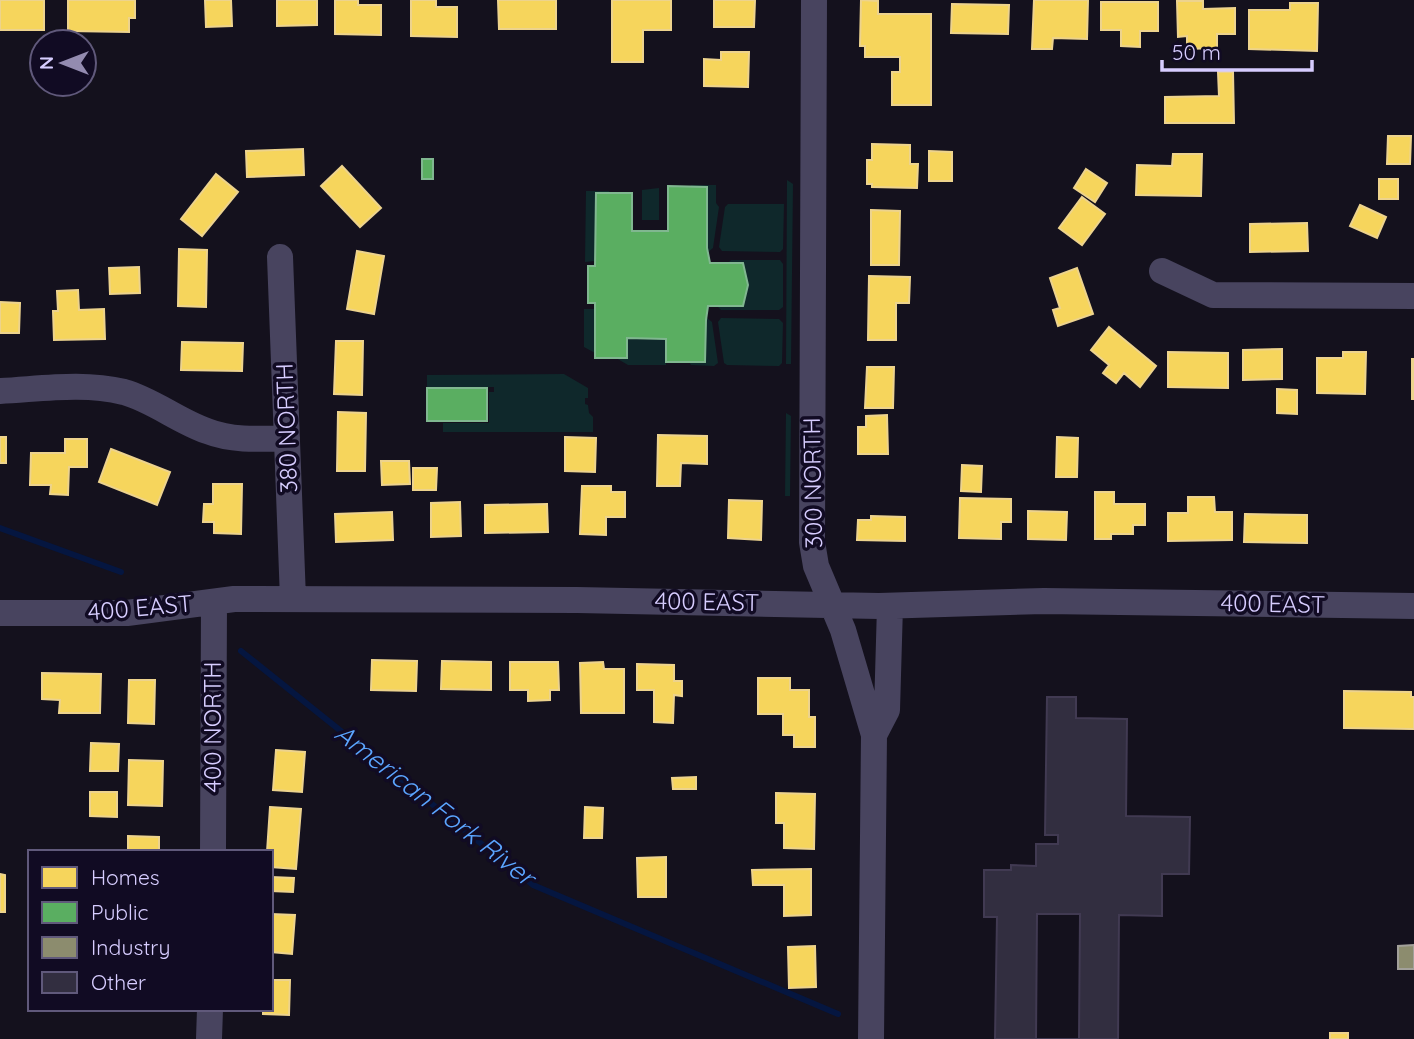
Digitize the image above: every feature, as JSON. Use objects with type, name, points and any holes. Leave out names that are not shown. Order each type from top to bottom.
[{"type":"street","name":"300 NORTH","points":[[814,0],[811,517],[816,566],[833,605],[862,689],[874,735],[871,1039]]},
{"type":"street","name":"380 NORTH","points":[[280,257],[293,599]]},
{"type":"street","points":[[1163,271],[1213,295],[1414,296]]},
{"type":"street","points":[[0,391],[83,386],[105,388],[128,393],[207,431],[233,438],[287,438]]},
{"type":"street","name":"400 EAST","points":[[0,612],[127,612],[234,599],[577,600],[890,606],[1044,601],[1414,607]]},
{"type":"street","name":"400 NORTH","points":[[213,850],[214,602]]},
{"type":"street","points":[[874,735],[887,710],[890,606]]},
{"type":"street","points":[[209,1039],[210,1011]]},
{"type":"green space","points":[[787,180],[793,184],[791,364],[786,364]]},
{"type":"green space","points":[[716,185],[716,203],[719,207],[713,248],[708,252],[707,187],[690,187]]},
{"type":"green space","points":[[659,188],[659,220],[642,220],[642,190]]},
{"type":"green space","points":[[586,191],[610,193],[596,193],[595,261],[585,262]]},
{"type":"green space","points":[[728,204],[784,204],[783,249],[780,252],[722,251],[719,247],[725,207]]},
{"type":"green space","points":[[731,260],[780,260],[783,264],[783,307],[779,310],[721,310],[717,306],[743,305],[748,285],[743,264],[728,263]]},
{"type":"green space","points":[[584,309],[595,309],[595,353],[584,347]]},
{"type":"green space","points":[[706,317],[712,322],[718,363],[714,366],[691,365],[689,362],[705,362]]},
{"type":"green space","points":[[721,318],[779,319],[783,323],[782,363],[779,366],[724,363],[718,322]]},
{"type":"green space","points":[[627,338],[666,339],[666,365],[628,365],[616,358]]},
{"type":"green space","points":[[564,374],[588,388],[585,404],[593,417],[593,432],[443,432],[443,423],[489,423],[489,392],[494,392],[494,387],[427,388],[427,375]]},
{"type":"green space","points":[[786,413],[791,416],[790,496],[785,496]]},
{"type":"building: Homes","points":[[0,0],[44,0],[44,28],[0,30]]},
{"type":"building: Homes","points":[[68,0],[135,0],[135,18],[129,18],[129,32],[68,28]]},
{"type":"building: Homes","points":[[205,0],[231,0],[232,26],[206,27]]},
{"type":"building: Homes","points":[[277,0],[317,0],[317,25],[277,26]]},
{"type":"building: Homes","points":[[335,0],[358,0],[358,5],[381,5],[381,35],[335,34]]},
{"type":"building: Homes","points":[[411,0],[436,0],[436,7],[457,7],[457,37],[411,36]]},
{"type":"building: Homes","points":[[498,0],[556,0],[556,29],[499,29]]},
{"type":"building: Homes","points":[[612,0],[671,0],[671,30],[643,30],[643,62],[612,62]]},
{"type":"building: Homes","points":[[714,0],[755,0],[754,27],[714,27]]},
{"type":"building: Homes","points":[[861,0],[878,1],[878,14],[931,14],[931,105],[892,105],[892,72],[900,72],[900,57],[865,57],[865,46],[860,46]]},
{"type":"building: Homes","points":[[1034,0],[1088,0],[1087,39],[1053,38],[1052,49],[1032,49]]},
{"type":"building: Homes","points":[[1177,1],[1203,1],[1203,9],[1235,8],[1235,34],[1217,34],[1217,48],[1187,49],[1187,36],[1178,37]]},
{"type":"building: Homes","points":[[1101,2],[1158,2],[1158,31],[1140,31],[1140,47],[1121,46],[1121,30],[1101,30]]},
{"type":"building: Homes","points":[[1290,3],[1318,3],[1317,51],[1249,49],[1249,10],[1290,10]]},
{"type":"building: Homes","points":[[952,4],[1009,5],[1008,34],[951,33]]},
{"type":"building: Homes","points":[[721,52],[749,52],[748,87],[704,86],[704,59],[721,60]]},
{"type":"building: Homes","points":[[1218,72],[1233,72],[1234,123],[1165,123],[1165,97],[1219,96]]},
{"type":"building: Homes","points":[[1388,136],[1411,136],[1410,164],[1387,164]]},
{"type":"building: Homes","points":[[872,144],[910,145],[910,164],[918,164],[917,188],[872,187],[872,184],[867,184],[867,160],[872,160]]},
{"type":"building: Homes","points":[[303,149],[304,175],[247,177],[246,151]]},
{"type":"building: Homes","points":[[929,151],[952,152],[952,181],[929,181]]},
{"type":"building: Homes","points":[[1173,154],[1202,154],[1201,196],[1136,195],[1137,165],[1172,166]]},
{"type":"building: Homes","points":[[342,166],[381,208],[360,227],[321,186]]},
{"type":"building: Homes","points":[[1086,169],[1107,183],[1095,202],[1074,188]]},
{"type":"building: Homes","points":[[216,174],[238,192],[202,236],[181,219]]},
{"type":"building: Homes","points":[[1379,179],[1398,179],[1398,199],[1379,199]]},
{"type":"building: Homes","points":[[1082,197],[1105,214],[1082,245],[1059,228]]},
{"type":"building: Homes","points":[[1360,205],[1386,217],[1377,238],[1350,226]]},
{"type":"building: Homes","points":[[871,210],[900,211],[899,265],[871,265]]},
{"type":"building: Homes","points":[[1307,223],[1308,251],[1250,252],[1250,224]]},
{"type":"building: Homes","points":[[179,249],[207,250],[206,307],[178,306]]},
{"type":"building: Homes","points":[[357,251],[384,256],[374,314],[347,309]]},
{"type":"building: Homes","points":[[139,267],[140,293],[110,294],[109,268]]},
{"type":"building: Homes","points":[[1077,268],[1093,314],[1058,326],[1053,310],[1060,308],[1050,278]]},
{"type":"building: Homes","points":[[869,276],[910,277],[909,303],[896,303],[896,340],[868,340]]},
{"type":"building: Homes","points":[[78,290],[79,310],[104,309],[105,339],[54,340],[53,311],[58,311],[57,291]]},
{"type":"building: Homes","points":[[0,302],[20,303],[19,333],[0,333]]},
{"type":"building: Homes","points":[[1109,327],[1156,366],[1140,387],[1124,373],[1116,383],[1103,373],[1109,365],[1091,350]]},
{"type":"building: Homes","points":[[336,341],[363,341],[362,395],[334,394]]},
{"type":"building: Homes","points":[[182,342],[243,343],[242,371],[181,370]]},
{"type":"building: Homes","points":[[1282,349],[1282,379],[1243,380],[1243,350]]},
{"type":"building: Homes","points":[[1168,352],[1228,353],[1228,388],[1168,387]]},
{"type":"building: Homes","points":[[1343,352],[1366,352],[1365,394],[1317,393],[1317,358],[1343,358]]},
{"type":"building: Homes","points":[[1414,359],[1414,399],[1412,399]]},
{"type":"building: Homes","points":[[867,367],[894,367],[893,408],[865,408]]},
{"type":"building: Homes","points":[[1277,389],[1297,390],[1297,414],[1277,413]]},
{"type":"building: Homes","points":[[338,412],[366,413],[365,471],[337,471]]},
{"type":"building: Homes","points":[[887,415],[888,454],[858,454],[858,427],[866,427],[866,416]]},
{"type":"building: Homes","points":[[658,435],[707,436],[707,464],[681,463],[680,486],[657,486]]},
{"type":"building: Homes","points":[[0,437],[6,437],[6,463],[0,463]]},
{"type":"building: Homes","points":[[565,437],[596,438],[595,472],[565,471]]},
{"type":"building: Homes","points":[[1057,437],[1078,438],[1077,477],[1056,477]]},
{"type":"building: Homes","points":[[65,439],[87,439],[87,467],[69,467],[68,495],[50,494],[51,485],[30,485],[31,453],[65,453]]},
{"type":"building: Homes","points":[[111,449],[170,472],[157,505],[99,482]]},
{"type":"building: Homes","points":[[381,461],[409,461],[410,484],[382,485]]},
{"type":"building: Homes","points":[[962,465],[982,466],[981,492],[961,491]]},
{"type":"building: Homes","points":[[413,468],[437,468],[436,490],[413,490]]},
{"type":"building: Homes","points":[[213,484],[242,484],[241,534],[214,533],[214,522],[203,522],[204,504],[213,504]]},
{"type":"building: Homes","points":[[582,486],[611,486],[611,492],[625,492],[625,517],[606,517],[606,535],[580,534]]},
{"type":"building: Homes","points":[[1095,492],[1114,492],[1114,504],[1145,504],[1145,525],[1133,525],[1133,534],[1111,534],[1111,539],[1095,539]]},
{"type":"building: Homes","points":[[1188,497],[1214,497],[1215,512],[1232,512],[1232,540],[1168,541],[1168,513],[1188,513]]},
{"type":"building: Homes","points":[[960,498],[1011,499],[1011,522],[1001,522],[1001,539],[959,538]]},
{"type":"building: Homes","points":[[729,500],[762,501],[761,540],[728,538]]},
{"type":"building: Homes","points":[[460,502],[461,536],[431,537],[431,503]]},
{"type":"building: Homes","points":[[547,504],[548,532],[485,533],[485,505]]},
{"type":"building: Homes","points":[[1028,511],[1067,512],[1066,540],[1028,539]]},
{"type":"building: Homes","points":[[392,512],[393,540],[336,542],[335,514]]},
{"type":"building: Homes","points":[[1245,514],[1307,515],[1307,543],[1244,542]]},
{"type":"building: Homes","points":[[871,516],[905,517],[905,541],[857,540],[858,520],[871,520]]},
{"type":"building: Homes","points":[[372,660],[417,661],[416,691],[371,690]]},
{"type":"building: Homes","points":[[442,661],[491,662],[491,690],[441,689]]},
{"type":"building: Homes","points":[[510,662],[558,662],[559,690],[550,690],[550,700],[528,701],[528,690],[510,690]]},
{"type":"building: Homes","points":[[603,662],[604,669],[624,669],[624,713],[581,713],[580,663]]},
{"type":"building: Homes","points":[[637,664],[674,665],[674,681],[682,681],[682,696],[674,695],[673,723],[654,722],[654,690],[637,690]]},
{"type":"building: Homes","points":[[42,673],[101,674],[100,713],[59,713],[60,700],[42,699]]},
{"type":"building: Homes","points":[[758,678],[790,678],[790,690],[809,690],[809,717],[815,717],[815,747],[794,747],[794,735],[783,735],[783,714],[758,714]]},
{"type":"building: Homes","points":[[129,680],[155,680],[154,724],[128,723]]},
{"type":"building: Homes","points":[[1344,691],[1411,692],[1411,697],[1414,697],[1414,729],[1344,728]]},
{"type":"building: Homes","points":[[91,743],[119,744],[118,771],[90,771]]},
{"type":"building: Homes","points":[[276,750],[305,752],[302,792],[273,790]]},
{"type":"building: Homes","points":[[129,760],[163,761],[162,806],[128,805]]},
{"type":"building: Homes","points":[[696,777],[696,789],[673,789],[672,778]]},
{"type":"building: Homes","points":[[90,792],[117,792],[117,817],[90,816]]},
{"type":"building: Homes","points":[[776,793],[815,794],[814,849],[784,848],[784,823],[776,823]]},
{"type":"building: Homes","points":[[270,807],[301,809],[296,869],[273,867],[273,850],[267,850]]},
{"type":"building: Homes","points":[[585,807],[603,808],[602,838],[584,838]]},
{"type":"building: Homes","points":[[128,836],[159,837],[159,850],[128,850]]},
{"type":"building: Homes","points":[[666,857],[666,897],[638,897],[637,858]]},
{"type":"building: Homes","points":[[811,869],[811,915],[784,916],[784,885],[753,885],[752,870]]},
{"type":"building: Homes","points":[[0,874],[5,875],[5,912],[0,912]]},
{"type":"building: Homes","points":[[273,877],[294,878],[293,892],[273,891]]},
{"type":"building: Homes","points":[[273,914],[295,915],[292,954],[273,952]]},
{"type":"building: Homes","points":[[815,946],[816,987],[789,988],[788,947]]},
{"type":"building: Homes","points":[[273,980],[290,980],[289,1015],[263,1014],[263,1011],[273,1011]]},
{"type":"building: Homes","points":[[1330,1033],[1348,1033],[1348,1039],[1330,1039]]},
{"type":"building: Public","points":[[422,159],[433,159],[433,179],[422,179]]},
{"type":"building: Public","points":[[668,186],[707,187],[707,248],[710,263],[743,263],[748,285],[743,306],[708,306],[705,362],[666,362],[666,339],[627,338],[627,358],[595,358],[595,303],[588,303],[588,266],[595,266],[596,193],[632,193],[632,231],[668,231]]},
{"type":"building: Public","points":[[427,388],[487,388],[487,421],[427,421]]},
{"type":"building: Industry","points":[[1414,945],[1414,969],[1398,969],[1398,946]]},
{"type":"building: Other","points":[[1047,697],[1076,697],[1076,718],[1127,719],[1126,816],[1190,817],[1189,874],[1162,874],[1162,916],[1119,915],[1118,1039],[1079,1039],[1080,914],[1037,914],[1036,1039],[995,1039],[997,917],[984,917],[984,870],[1011,870],[1011,865],[1036,866],[1036,844],[1058,844],[1058,835],[1045,835]]},
{"type":"waterway","name":"American Fork River","points":[[0,528],[121,572]]},
{"type":"waterway","name":"American Fork River","points":[[241,651],[533,885],[838,1014]]}]
